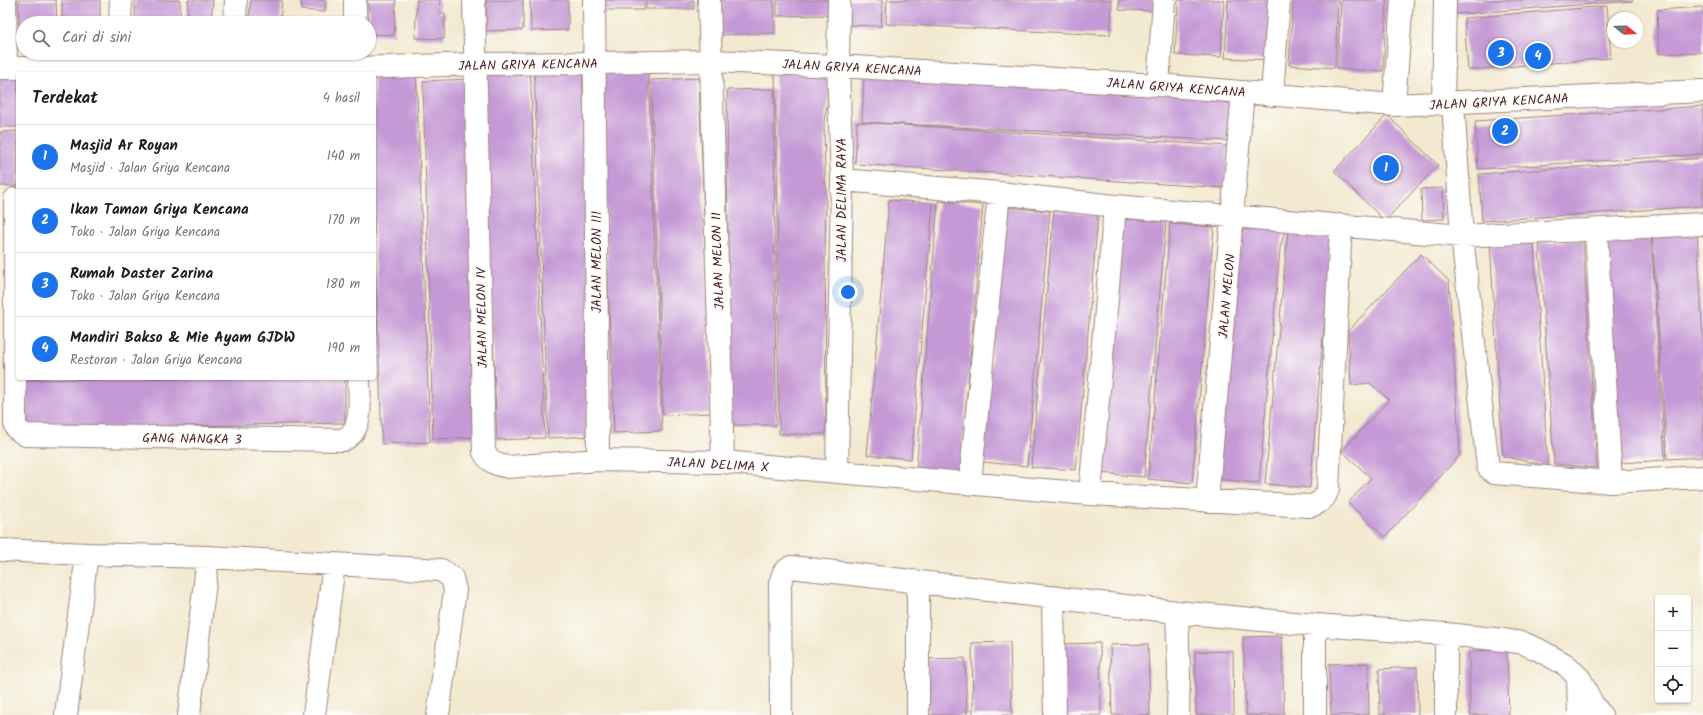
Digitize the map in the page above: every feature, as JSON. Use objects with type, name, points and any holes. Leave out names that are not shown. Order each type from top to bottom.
[{"type":"street","points":[[3,68],[5,0]]},
{"type":"street","points":[[120,16],[121,0]]},
{"type":"street","points":[[236,0],[236,16]]},
{"type":"street","points":[[355,0],[355,16]]},
{"type":"street","points":[[474,0],[476,64]]},
{"type":"street","name":"JALAN MELON III","points":[[594,0],[598,460]]},
{"type":"street","name":"JALAN MELON II","points":[[709,0],[723,462]]},
{"type":"street","name":"JALAN DELIMA RAYA","points":[[837,471],[842,180],[838,66],[839,0]]},
{"type":"street","points":[[1158,85],[1164,0]]},
{"type":"street","points":[[1272,94],[1280,0]]},
{"type":"street","points":[[1394,105],[1402,0]]},
{"type":"street","points":[[1445,0],[1448,103],[1488,467],[1494,473],[1611,482],[1703,477]]},
{"type":"street","name":"JALAN GRIYA KENCANA","points":[[3,68],[69,71],[120,61],[235,60],[356,65],[595,64],[711,61],[838,66],[1158,85],[1394,105],[1703,91]]},
{"type":"street","name":"JALAN MELON IV","points":[[476,64],[484,452],[492,462],[508,467],[598,460]]},
{"type":"street","name":"JALAN MELON","points":[[1207,501],[1244,92]]},
{"type":"street","points":[[842,180],[999,193],[1115,206],[1462,236],[1703,224]]},
{"type":"street","points":[[970,483],[999,193]]},
{"type":"street","points":[[11,200],[16,321]]},
{"type":"street","points":[[1090,494],[1115,206]]},
{"type":"street","name":"JALAN DELIMA X","points":[[598,460],[723,462],[1090,494],[1309,506],[1315,505],[1322,501],[1328,489],[1341,225]]},
{"type":"street","points":[[1596,230],[1611,482]]},
{"type":"street","name":"GANG NANGKA 3","points":[[16,321],[15,424],[17,429],[25,435],[343,440],[350,437],[355,430],[359,418],[358,380]]},
{"type":"street","points":[[0,550],[208,557],[441,570],[452,578],[455,590],[438,715]]},
{"type":"street","points":[[66,715],[87,554]]},
{"type":"street","points":[[189,715],[208,557]]},
{"type":"street","points":[[314,715],[334,565]]},
{"type":"street","points":[[781,715],[780,583],[784,572],[791,567],[918,583],[1053,596],[1177,612],[1315,625],[1446,634],[1522,643],[1566,665],[1578,677],[1592,703],[1601,715]]},
{"type":"street","points":[[918,583],[918,715]]},
{"type":"street","points":[[1053,596],[1055,715]]},
{"type":"street","points":[[1177,612],[1179,671],[1178,715]]},
{"type":"street","points":[[1315,625],[1315,715]]},
{"type":"street","points":[[1446,634],[1446,715]]},
{"type":"street","points":[[1578,677],[1579,715]]},
{"type":"building","points":[[18,0],[56,0],[57,16],[19,16]]},
{"type":"building","points":[[62,0],[100,0],[100,16],[62,16]]},
{"type":"building","points":[[135,0],[180,0],[180,16],[135,16]]},
{"type":"building","points":[[188,0],[213,0],[212,16],[187,16]]},
{"type":"building","points":[[251,0],[282,0],[280,16],[249,16]]},
{"type":"building","points":[[302,0],[326,0],[325,12],[301,10]]},
{"type":"building","points":[[365,0],[396,0],[394,35],[376,34],[376,16],[368,16],[368,3],[365,2]]},
{"type":"building","points":[[417,0],[440,0],[439,13],[445,13],[444,39],[415,38]]},
{"type":"building","points":[[486,0],[523,0],[523,30],[486,31]]},
{"type":"building","points":[[530,0],[568,0],[568,30],[531,31]]},
{"type":"building","points":[[596,0],[644,0],[644,10],[597,10]]},
{"type":"building","points":[[646,0],[694,0],[694,9],[646,9]]},
{"type":"building","points":[[720,0],[774,0],[775,33],[720,35]]},
{"type":"building","points":[[777,0],[831,0],[831,15],[777,16]]},
{"type":"building","points":[[850,0],[882,0],[881,26],[849,25]]},
{"type":"building","points":[[887,0],[1112,0],[1110,35],[886,24]]},
{"type":"building","points":[[1119,0],[1157,0],[1156,11],[1119,10]]},
{"type":"building","points":[[1178,0],[1224,0],[1221,57],[1175,55]]},
{"type":"building","points":[[1228,0],[1274,0],[1271,60],[1225,58]]},
{"type":"building","points":[[1293,0],[1338,0],[1335,68],[1289,65]]},
{"type":"building","points":[[1341,0],[1387,0],[1383,71],[1337,69]]},
{"type":"building","points":[[1456,0],[1633,0],[1633,1],[1457,14]]},
{"type":"building","points":[[1607,6],[1607,48],[1610,48],[1611,58],[1468,70],[1464,18]]},
{"type":"building","points":[[1703,7],[1703,52],[1659,54],[1657,10]]},
{"type":"building","points":[[648,63],[662,431],[614,433],[600,65]]},
{"type":"building","points":[[582,64],[595,436],[548,438],[534,66]]},
{"type":"building","points":[[530,65],[545,438],[497,440],[482,67]]},
{"type":"building","points":[[416,67],[430,442],[382,444],[376,277],[376,74]]},
{"type":"building","points":[[775,71],[834,75],[824,120],[826,189],[826,434],[779,434],[778,210]]},
{"type":"building","points":[[0,73],[16,73],[16,127],[0,127]]},
{"type":"building","points":[[864,75],[1233,94],[1230,141],[862,122]]},
{"type":"building","points":[[699,78],[711,413],[663,415],[651,80]]},
{"type":"building","points":[[470,79],[481,437],[433,439],[423,81]]},
{"type":"building","points":[[774,89],[776,425],[729,425],[727,90]]},
{"type":"building","points":[[1703,106],[1703,154],[1478,169],[1475,121]]},
{"type":"building","points":[[1387,115],[1438,165],[1385,221],[1334,171]]},
{"type":"building","points":[[857,122],[1228,146],[1225,188],[855,164]]},
{"type":"building","points":[[16,131],[16,186],[0,186],[0,132]]},
{"type":"building","points":[[1703,158],[1703,206],[1482,221],[1479,174]]},
{"type":"building","points":[[1443,188],[1444,219],[1422,220],[1421,189]]},
{"type":"building","points":[[889,200],[933,203],[911,459],[867,455]]},
{"type":"building","points":[[938,201],[983,205],[960,476],[916,472]]},
{"type":"building","points":[[1005,207],[1050,211],[1027,466],[982,462]]},
{"type":"building","points":[[1054,211],[1098,215],[1076,470],[1031,467]]},
{"type":"building","points":[[1121,218],[1166,222],[1144,477],[1099,473]]},
{"type":"building","points":[[1237,220],[1287,221],[1280,249],[1259,483],[1215,479]]},
{"type":"building","points":[[1170,224],[1214,227],[1192,483],[1148,479]]},
{"type":"building","points":[[1288,229],[1332,233],[1310,488],[1265,484]]},
{"type":"building","points":[[1697,229],[1703,339],[1703,457],[1667,459],[1652,232]]},
{"type":"building","points":[[1651,232],[1665,460],[1621,463],[1606,235]]},
{"type":"building","points":[[1534,239],[1548,466],[1503,456],[1502,443],[1490,242]]},
{"type":"building","points":[[1583,240],[1597,468],[1554,464],[1539,243]]},
{"type":"building","points":[[1421,254],[1449,281],[1460,455],[1385,537],[1348,503],[1371,478],[1342,451],[1389,400],[1370,383],[1351,385],[1348,331]]},
{"type":"building","points":[[26,380],[345,380],[345,423],[27,429]]},
{"type":"building","points":[[1282,636],[1284,715],[1246,715],[1243,637]]},
{"type":"building","points":[[1010,642],[1012,715],[973,715],[972,643]]},
{"type":"building","points":[[1100,643],[1101,715],[1063,715],[1061,644]]},
{"type":"building","points":[[1148,644],[1150,715],[1112,715],[1110,645]]},
{"type":"building","points":[[1507,650],[1509,715],[1470,715],[1469,651]]},
{"type":"building","points":[[1233,651],[1234,715],[1196,715],[1195,652]]},
{"type":"building","points":[[965,658],[967,715],[928,715],[927,659]]},
{"type":"building","points":[[1368,663],[1369,715],[1331,715],[1329,664]]},
{"type":"building","points":[[1417,667],[1418,715],[1380,715],[1379,669]]},
{"type":"place","name":"Rumah Daster Zarina","points":[[1501,53]]},
{"type":"place","name":"Mandiri Bakso & Mie Ayam GJDW","points":[[1538,56]]},
{"type":"place","name":"Ikan Taman Griya Kencana","points":[[1505,131]]},
{"type":"place","name":"Masjid Ar Royan","points":[[1386,168]]}]
